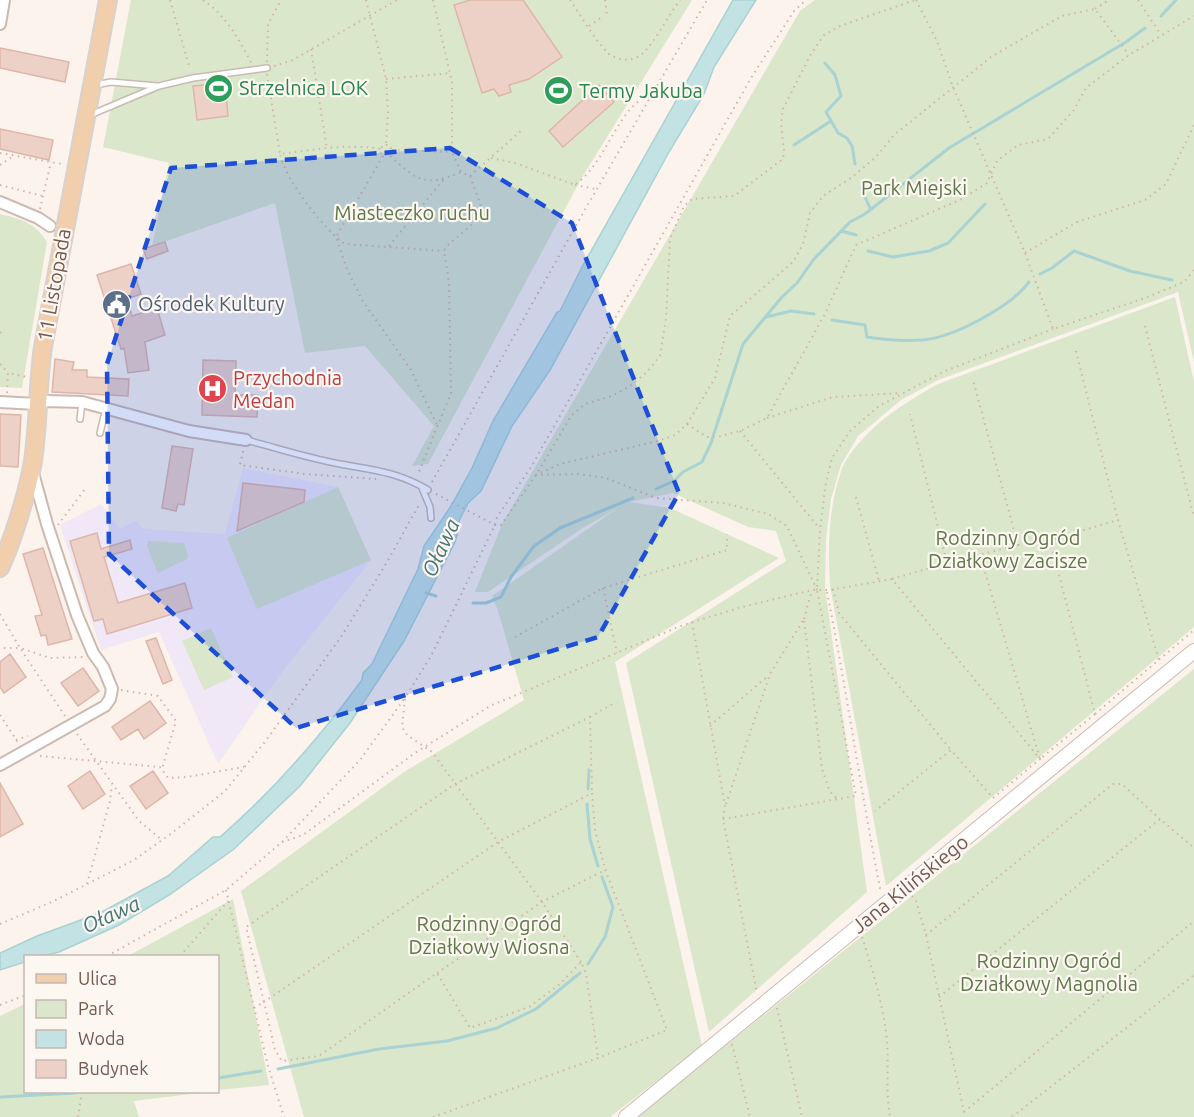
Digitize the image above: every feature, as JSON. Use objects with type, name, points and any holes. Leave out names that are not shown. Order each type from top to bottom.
[{"type":"main road","name":"11 Listopada","points":[[0,568],[9,548],[32,467],[43,347],[108,0]]},
{"type":"street","points":[[0,24],[4,0]]},
{"type":"street","name":"11 Listopada","points":[[0,202],[38,218],[50,226]]},
{"type":"street","points":[[4,397],[37,404],[82,402],[189,431],[246,440]]},
{"type":"street","points":[[0,765],[108,703],[112,689],[77,615],[47,524],[32,467]]},
{"type":"street","name":"Jana Kilińskiego","points":[[626,1117],[1194,651]]},
{"type":"lane","points":[[86,116],[159,86],[193,78],[267,68]]},
{"type":"lane","points":[[92,86],[111,82],[159,86]]},
{"type":"lane","points":[[80,419],[82,402]]},
{"type":"lane","points":[[100,433],[106,408]]},
{"type":"lane","points":[[246,440],[338,464],[383,470],[414,482],[422,486],[426,492],[431,518]]},
{"type":"path","points":[[171,0],[193,78]]},
{"type":"path","points":[[203,0],[214,7],[226,21],[255,69]]},
{"type":"path","points":[[281,0],[268,24],[266,81],[280,154],[286,172],[336,237],[348,245],[444,251],[482,214],[482,204],[470,176],[461,172],[452,152],[451,73],[433,0]]},
{"type":"path","points":[[366,0],[386,79],[388,112],[386,145],[391,150],[452,152]]},
{"type":"path","points":[[267,68],[293,60],[397,0]]},
{"type":"path","points":[[570,0],[608,54],[628,60],[637,58],[645,51],[680,0]]},
{"type":"path","points":[[605,0],[607,15]]},
{"type":"path","points":[[0,924],[86,885],[134,860],[162,840],[225,791],[304,690],[341,637],[387,562],[597,189],[707,0]]},
{"type":"path","points":[[111,955],[226,890],[282,842],[360,760],[405,698],[431,656],[497,517],[531,467],[751,78],[794,11],[806,0]]},
{"type":"path","points":[[426,492],[495,525],[501,525],[536,475],[571,416],[585,404],[612,396],[630,386],[647,372],[660,356],[666,318],[670,239],[684,206],[692,199],[734,196],[783,159],[781,124],[783,109],[811,54],[824,35],[840,26],[916,0],[937,41],[953,87],[1025,253],[1053,329]]},
{"type":"path","points":[[536,475],[560,464],[675,435],[687,424],[715,378],[730,316],[793,262],[803,244],[810,213],[823,196],[851,178],[876,157],[894,135],[991,57],[1062,15],[1095,9],[1109,0]]},
{"type":"path","points":[[1138,0],[1162,35]]},
{"type":"path","points":[[1095,9],[1129,55]]},
{"type":"path","points":[[767,418],[825,314],[856,245],[962,199],[987,183],[997,162],[1018,145],[1048,139],[1074,110],[1086,88],[1129,55],[1194,16]]},
{"type":"path","points":[[588,26],[602,17]]},
{"type":"path","points":[[311,49],[327,149]]},
{"type":"path","points":[[386,79],[451,73]]},
{"type":"path","points":[[575,185],[587,176],[626,114],[639,100],[657,88]]},
{"type":"path","points":[[1025,253],[1077,222],[1145,200],[1166,184],[1194,125]]},
{"type":"path","points":[[470,176],[523,129]]},
{"type":"path","points":[[280,154],[327,149],[368,147],[380,149],[386,145]]},
{"type":"path","points":[[380,149],[383,156]]},
{"type":"path","points":[[389,155],[391,150]]},
{"type":"path","points":[[0,153],[65,165]]},
{"type":"path","points":[[0,165],[15,155]]},
{"type":"path","points":[[389,155],[413,177],[422,180],[444,179],[461,172]]},
{"type":"path","points":[[383,156],[389,155]]},
{"type":"path","points":[[383,156],[336,237],[346,267],[362,300],[411,370],[438,427]]},
{"type":"path","points":[[491,158],[515,163],[575,185],[597,189]]},
{"type":"path","points":[[38,218],[51,162]]},
{"type":"path","points":[[389,246],[444,179]]},
{"type":"path","points":[[0,185],[43,196]]},
{"type":"path","points":[[414,482],[452,393],[449,282],[444,251]]},
{"type":"path","points":[[723,819],[856,796],[817,590],[820,529],[826,482],[832,458],[850,431],[879,406],[945,371],[1053,329],[1145,298],[1184,282],[1194,270]]},
{"type":"path","points":[[1145,326],[1194,517]]},
{"type":"path","points":[[1076,351],[1118,520],[1165,675]]},
{"type":"path","points":[[0,364],[8,373],[27,378]]},
{"type":"path","points":[[4,397],[8,373]]},
{"type":"path","points":[[974,380],[1018,545]]},
{"type":"path","points":[[687,424],[707,437],[721,436],[767,418],[833,397],[903,392]]},
{"type":"path","points":[[910,414],[947,563]]},
{"type":"path","points":[[740,430],[820,529]]},
{"type":"path","points":[[246,440],[240,465],[305,474],[380,479]]},
{"type":"path","points":[[536,475],[578,474],[606,478],[656,498],[723,503],[768,514],[787,526],[817,590]]},
{"type":"path","points":[[58,526],[85,489]]},
{"type":"path","points":[[856,497],[879,581]]},
{"type":"path","points":[[282,842],[303,835],[425,747],[490,706],[692,622],[812,590],[826,590],[892,579],[1018,545],[1050,540],[1118,520]]},
{"type":"path","points":[[515,637],[603,588],[727,550],[728,534]]},
{"type":"path","points":[[1050,540],[1095,714]]},
{"type":"path","points":[[980,555],[1040,759]]},
{"type":"path","points":[[892,579],[1040,759]]},
{"type":"path","points":[[603,588],[617,652]]},
{"type":"path","points":[[833,589],[839,614],[993,798],[1194,630]]},
{"type":"path","points":[[760,1008],[723,819],[725,806],[770,674],[804,620],[812,590]]},
{"type":"path","points":[[826,590],[846,690],[864,809],[882,894],[888,903]]},
{"type":"path","points":[[0,614],[71,726],[112,785],[139,821],[162,840]]},
{"type":"path","points":[[804,620],[822,770],[830,792],[838,799]]},
{"type":"path","points":[[692,622],[725,806]]},
{"type":"path","points":[[0,648],[20,648],[50,658],[83,657]]},
{"type":"path","points":[[710,726],[770,674]]},
{"type":"path","points":[[405,698],[402,727],[407,735],[432,752],[542,902],[581,962],[586,973],[598,1058]]},
{"type":"path","points":[[605,870],[542,902],[436,973],[319,1056],[282,1060],[275,1050],[246,927],[455,784],[616,702]]},
{"type":"path","points":[[0,715],[21,746]]},
{"type":"path","points":[[433,1117],[598,1058],[667,1030],[605,870],[595,830],[590,717]]},
{"type":"path","points":[[875,811],[951,750]]},
{"type":"path","points":[[37,756],[160,767],[168,777],[187,777],[245,767]]},
{"type":"path","points":[[926,935],[1113,784],[1122,784],[1194,848]]},
{"type":"path","points":[[86,885],[110,801],[112,785]]},
{"type":"path","points":[[254,1008],[498,842],[592,793]]},
{"type":"path","points":[[939,997],[1160,819]]},
{"type":"path","points":[[226,890],[268,1066],[284,1117]]},
{"type":"path","points":[[908,895],[916,902],[926,935],[965,1117]]},
{"type":"path","points":[[182,955],[228,901]]},
{"type":"path","points":[[964,1112],[1194,921]]},
{"type":"path","points":[[859,926],[873,972],[886,1033],[890,1117]]},
{"type":"path","points":[[436,973],[470,1028],[529,1007],[560,984],[581,962]]},
{"type":"path","points":[[1012,1117],[1194,975]]},
{"type":"path","points":[[0,1005],[24,996]]},
{"type":"path","points":[[774,996],[802,1117]]},
{"type":"path","points":[[729,1032],[750,1117]]},
{"type":"path","points":[[78,1117],[81,1093]]},
{"type":"highlighted area","points":[[450,148],[572,223],[679,493],[598,637],[296,728],[109,554],[107,364],[171,168]]},
{"type":"shaded area","points":[[243,468],[338,487],[371,560],[279,676],[218,764],[159,632],[101,650],[60,525],[101,504],[119,528],[123,529],[124,526],[137,521],[143,529],[225,534]]},
{"type":"green space","name":"Miasteczko ruchu","points":[[131,0],[692,0],[581,179],[428,464],[412,466],[434,426],[365,346],[305,353],[275,203],[152,246],[169,163],[103,147]]},
{"type":"green space","name":"Park Miejski","points":[[815,0],[1194,0],[1194,362],[1178,292],[938,380],[901,400],[858,436],[841,465],[831,499],[826,539],[825,587],[867,892],[709,1032],[626,663],[786,561],[776,531],[748,527],[673,493],[629,502],[670,508],[779,558],[615,662],[702,1046],[610,1117],[304,1117],[241,891],[404,772],[524,700],[492,596],[618,508],[581,529],[488,592],[475,592],[502,524],[800,11]]},
{"type":"green space","points":[[0,214],[27,223],[38,230],[47,242],[22,388],[0,387]]},
{"type":"green space","name":"Rodzinny Ogród Działkowy Zacisze","points":[[1175,297],[1194,382],[1194,627],[886,886],[830,586],[830,523],[834,498],[844,464],[873,428],[911,400],[938,384]]},
{"type":"green space","points":[[338,487],[371,560],[257,609],[227,538]]},
{"type":"green space","points":[[148,541],[184,543],[187,559],[158,573],[147,546]]},
{"type":"green space","points":[[211,628],[233,677],[204,690],[182,641]]},
{"type":"green space","name":"Rodzinny Ogród Działkowy Magnolia","points":[[1194,669],[1194,1117],[637,1117]]},
{"type":"green space","points":[[233,899],[269,1085],[219,1090],[219,955],[130,955]]},
{"type":"green space","points":[[24,1004],[24,1093],[199,1093],[134,1101],[139,1117],[0,1117],[0,1016]]},
{"type":"water","name":"Oława","points":[[733,0],[756,0],[714,67],[704,94],[669,152],[550,370],[512,426],[481,491],[468,503],[459,521],[455,542],[404,641],[350,723],[300,786],[234,849],[169,895],[119,925],[59,952],[47,955],[24,955],[24,962],[0,970],[0,953],[37,936],[100,913],[168,876],[213,837],[220,837],[240,819],[313,743],[362,680],[363,673],[372,664],[418,569],[424,546],[451,506],[472,468],[493,421],[557,312],[560,311],[582,267]]},
{"type":"building","points":[[470,0],[523,0],[562,57],[529,79],[509,85],[511,92],[499,96],[494,89],[482,93],[454,5]]},
{"type":"building","points":[[0,48],[69,62],[65,82],[0,68]]},
{"type":"building","points":[[225,83],[228,116],[197,120],[193,86]]},
{"type":"building","points":[[599,85],[614,102],[563,147],[549,131]]},
{"type":"building","points":[[0,129],[53,140],[49,160],[0,149]]},
{"type":"building","points":[[165,242],[168,251],[147,259],[143,249]]},
{"type":"building","name":"Ośrodek Kultury","points":[[131,264],[141,294],[127,299],[132,316],[157,308],[165,335],[145,342],[149,370],[128,373],[124,348],[121,349],[97,275]]},
{"type":"building","points":[[55,359],[74,362],[72,370],[87,370],[87,377],[129,379],[128,396],[52,392]]},
{"type":"building","name":"Przychodnia Medan","points":[[203,360],[236,361],[235,395],[258,395],[257,417],[202,415]]},
{"type":"building","points":[[0,414],[21,415],[18,467],[0,466]]},
{"type":"building","points":[[172,446],[193,449],[184,505],[178,504],[176,511],[162,508]]},
{"type":"building","points":[[243,483],[305,490],[304,502],[237,531]]},
{"type":"building","points":[[97,533],[101,549],[130,540],[132,549],[104,557],[118,603],[185,583],[192,608],[107,634],[103,619],[94,621],[70,541]]},
{"type":"building","points":[[43,548],[72,639],[48,645],[46,635],[41,636],[35,616],[42,615],[23,554]]},
{"type":"building","points":[[156,638],[172,680],[163,684],[146,641]]},
{"type":"building","points":[[10,654],[26,677],[4,693],[0,687],[0,662]]},
{"type":"building","points":[[83,668],[99,691],[78,706],[61,683]]},
{"type":"building","points":[[150,701],[166,723],[144,739],[138,729],[121,740],[112,727]]},
{"type":"building","points":[[90,771],[105,794],[83,809],[68,786]]},
{"type":"building","points":[[153,771],[168,793],[146,809],[130,786]]},
{"type":"building","points":[[0,783],[23,824],[0,837]]},
{"type":"waterway","points":[[1161,16],[1176,0]]},
{"type":"waterway","points":[[656,489],[674,481],[683,472],[702,462],[711,443],[743,344],[782,297],[797,283],[814,259],[850,222],[865,214],[949,148],[1126,42],[1145,28]]},
{"type":"waterway","points":[[825,63],[835,75],[841,96],[826,112],[838,133],[847,138],[852,146],[855,164]]},
{"type":"waterway","points":[[794,145],[831,121]]},
{"type":"waterway","points":[[861,188],[870,208]]},
{"type":"waterway","points":[[868,251],[893,257],[929,251],[948,243],[985,204]]},
{"type":"waterway","points":[[841,231],[856,235]]},
{"type":"waterway","points":[[1040,274],[1074,251],[1130,271],[1172,280]]},
{"type":"waterway","points":[[832,320],[865,325],[867,337],[888,340],[936,338],[965,327],[996,311],[1021,292],[1029,282]]},
{"type":"waterway","points":[[766,317],[791,311],[814,314]]},
{"type":"waterway","points":[[473,603],[486,603],[501,597],[511,577],[534,546],[560,528],[633,498]]},
{"type":"waterway","points":[[426,593],[436,596]]},
{"type":"waterway","points":[[588,789],[589,770]]},
{"type":"waterway","points":[[587,804],[590,839],[598,866]]},
{"type":"waterway","points":[[588,964],[605,937],[613,907],[602,877]]},
{"type":"waterway","points":[[278,1069],[379,1049],[447,1041],[497,1028],[536,1009],[580,973]]},
{"type":"waterway","points":[[219,1078],[261,1071]]},
{"type":"waterway","points":[[0,1097],[76,1093]]},
{"type":"place","name":"Strzelnica LOK","points":[[218,88]]},
{"type":"place","name":"Termy Jakuba","points":[[558,91]]},
{"type":"place","name":"Ośrodek Kultury","points":[[117,304]]},
{"type":"place","name":"Przychodnia Medan","points":[[212,389]]},
{"type":"park label","name":"Rodzinny Ogród Działkowy Wiosna","points":[[489,936]]}]
